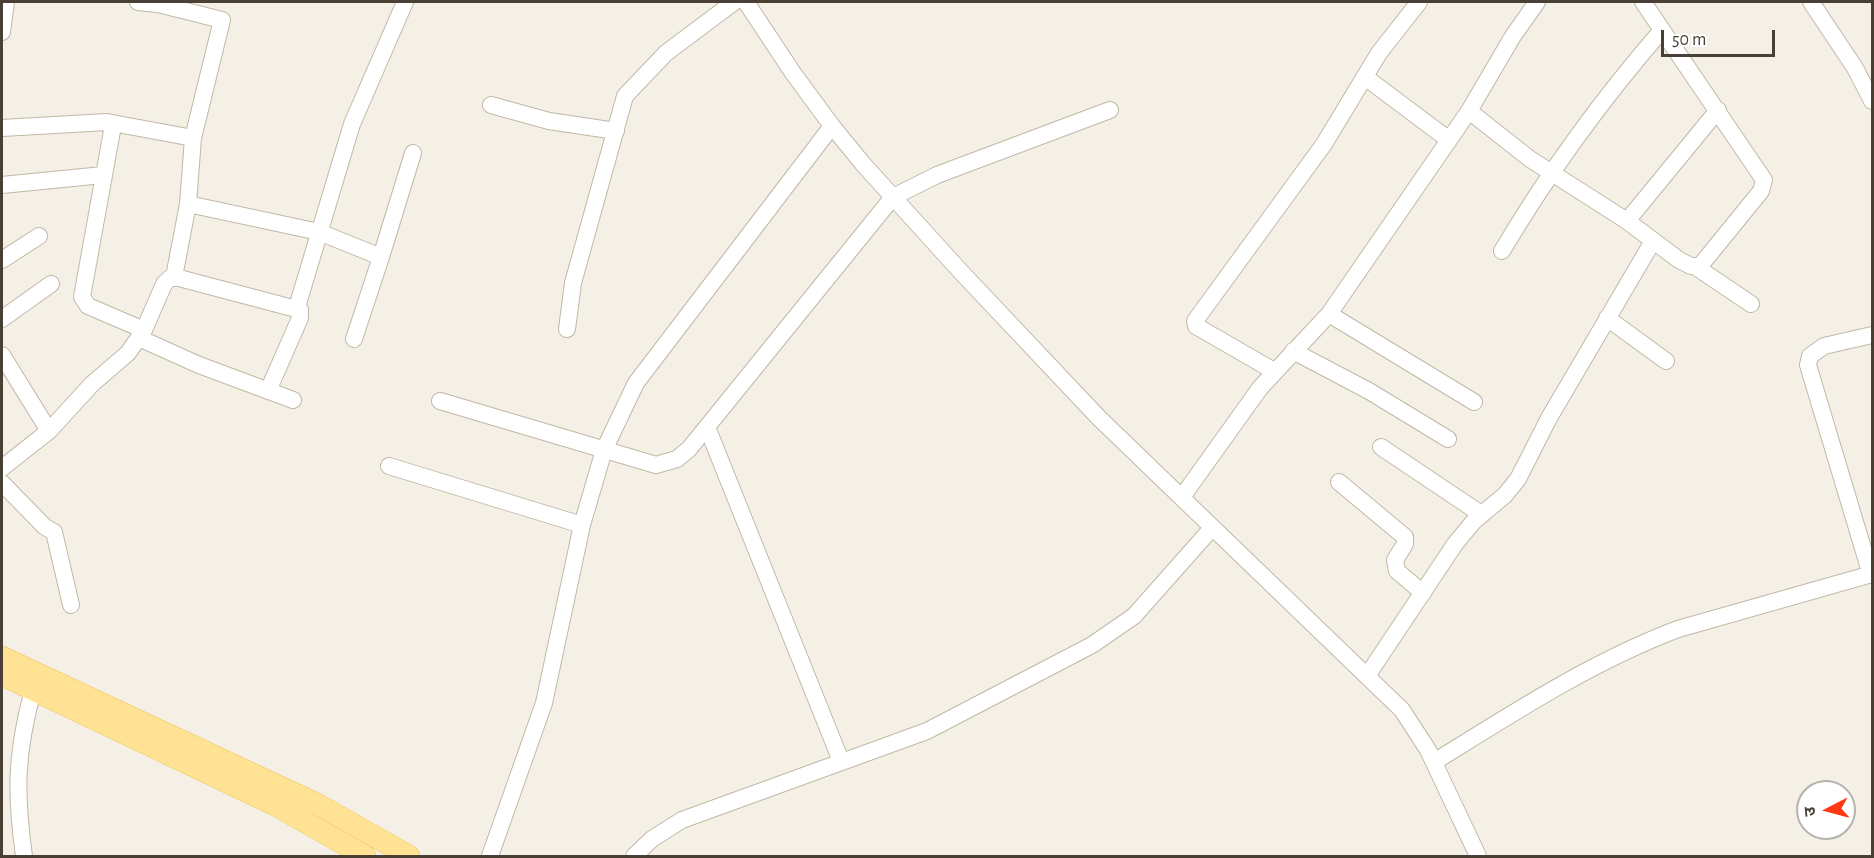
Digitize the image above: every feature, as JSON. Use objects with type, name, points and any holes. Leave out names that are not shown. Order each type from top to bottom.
[{"type":"main road","points":[[2,657],[320,805],[408,856]]},
{"type":"main road","points":[[2,675],[275,805],[365,856]]},
{"type":"street","points":[[2,32],[6,2]]},
{"type":"street","points":[[2,468],[49,431],[92,384],[128,353],[142,334],[164,284],[174,277],[188,204],[193,138],[222,20],[158,4],[138,2]]},
{"type":"street","points":[[297,307],[352,124],[405,2]]},
{"type":"street","points":[[567,329],[573,283],[625,96],[666,53],[734,2]]},
{"type":"street","points":[[747,2],[793,73],[832,126],[893,197],[1036,353],[1212,528],[1402,710],[1418,731],[1478,856]]},
{"type":"street","points":[[1274,371],[1196,326],[1195,321],[1324,144],[1379,53],[1419,2]]},
{"type":"street","points":[[1182,497],[1274,371],[1329,314],[1469,111],[1513,36],[1537,2]]},
{"type":"street","points":[[1643,2],[1761,175],[1764,185],[1703,264],[1696,267]]},
{"type":"street","points":[[1811,2],[1855,68],[1872,101]]},
{"type":"street","points":[[1502,251],[1551,174],[1610,91],[1662,30]]},
{"type":"street","points":[[1365,77],[1449,140]]},
{"type":"street","points":[[491,105],[549,121],[616,131]]},
{"type":"street","points":[[440,401],[656,465],[677,459],[689,449],[893,197],[937,175],[1110,110]]},
{"type":"street","points":[[1627,221],[1718,110]]},
{"type":"street","points":[[1469,111],[1551,174],[1627,221],[1679,260],[1696,267],[1751,304]]},
{"type":"street","points":[[2,128],[110,123],[193,138]]},
{"type":"street","points":[[110,123],[112,131],[82,297],[88,306],[199,365],[293,400]]},
{"type":"street","points":[[490,856],[544,703],[582,525],[604,450],[636,383],[832,126]]},
{"type":"street","points":[[354,339],[413,153]]},
{"type":"street","points":[[2,185],[103,175]]},
{"type":"street","points":[[188,204],[319,232],[381,257]]},
{"type":"street","points":[[2,260],[39,236]]},
{"type":"street","points":[[1367,675],[1455,544],[1481,514],[1504,495],[1518,478],[1549,418],[1653,241]]},
{"type":"street","points":[[174,277],[297,307],[302,313],[268,391]]},
{"type":"street","points":[[2,319],[51,284]]},
{"type":"street","points":[[1329,314],[1474,402]]},
{"type":"street","points":[[1607,318],[1666,361]]},
{"type":"street","points":[[1434,762],[1524,706],[1648,640],[1678,629],[1872,575],[1809,365],[1810,356],[1824,346],[1872,335]]},
{"type":"street","points":[[1293,351],[1369,391],[1448,439]]},
{"type":"street","points":[[2,355],[49,431]]},
{"type":"street","points":[[707,427],[841,761]]},
{"type":"street","points":[[1381,447],[1481,514]]},
{"type":"street","points":[[389,466],[582,525]]},
{"type":"street","points":[[1339,482],[1405,537],[1405,544],[1395,560],[1397,571],[1423,593]]},
{"type":"street","points":[[2,483],[45,527],[54,531],[71,605]]},
{"type":"street","points":[[634,856],[652,839],[682,820],[927,731],[1117,630],[1134,616],[1212,528]]},
{"type":"street","points":[[24,856],[16,784],[22,732],[33,690]]}]
